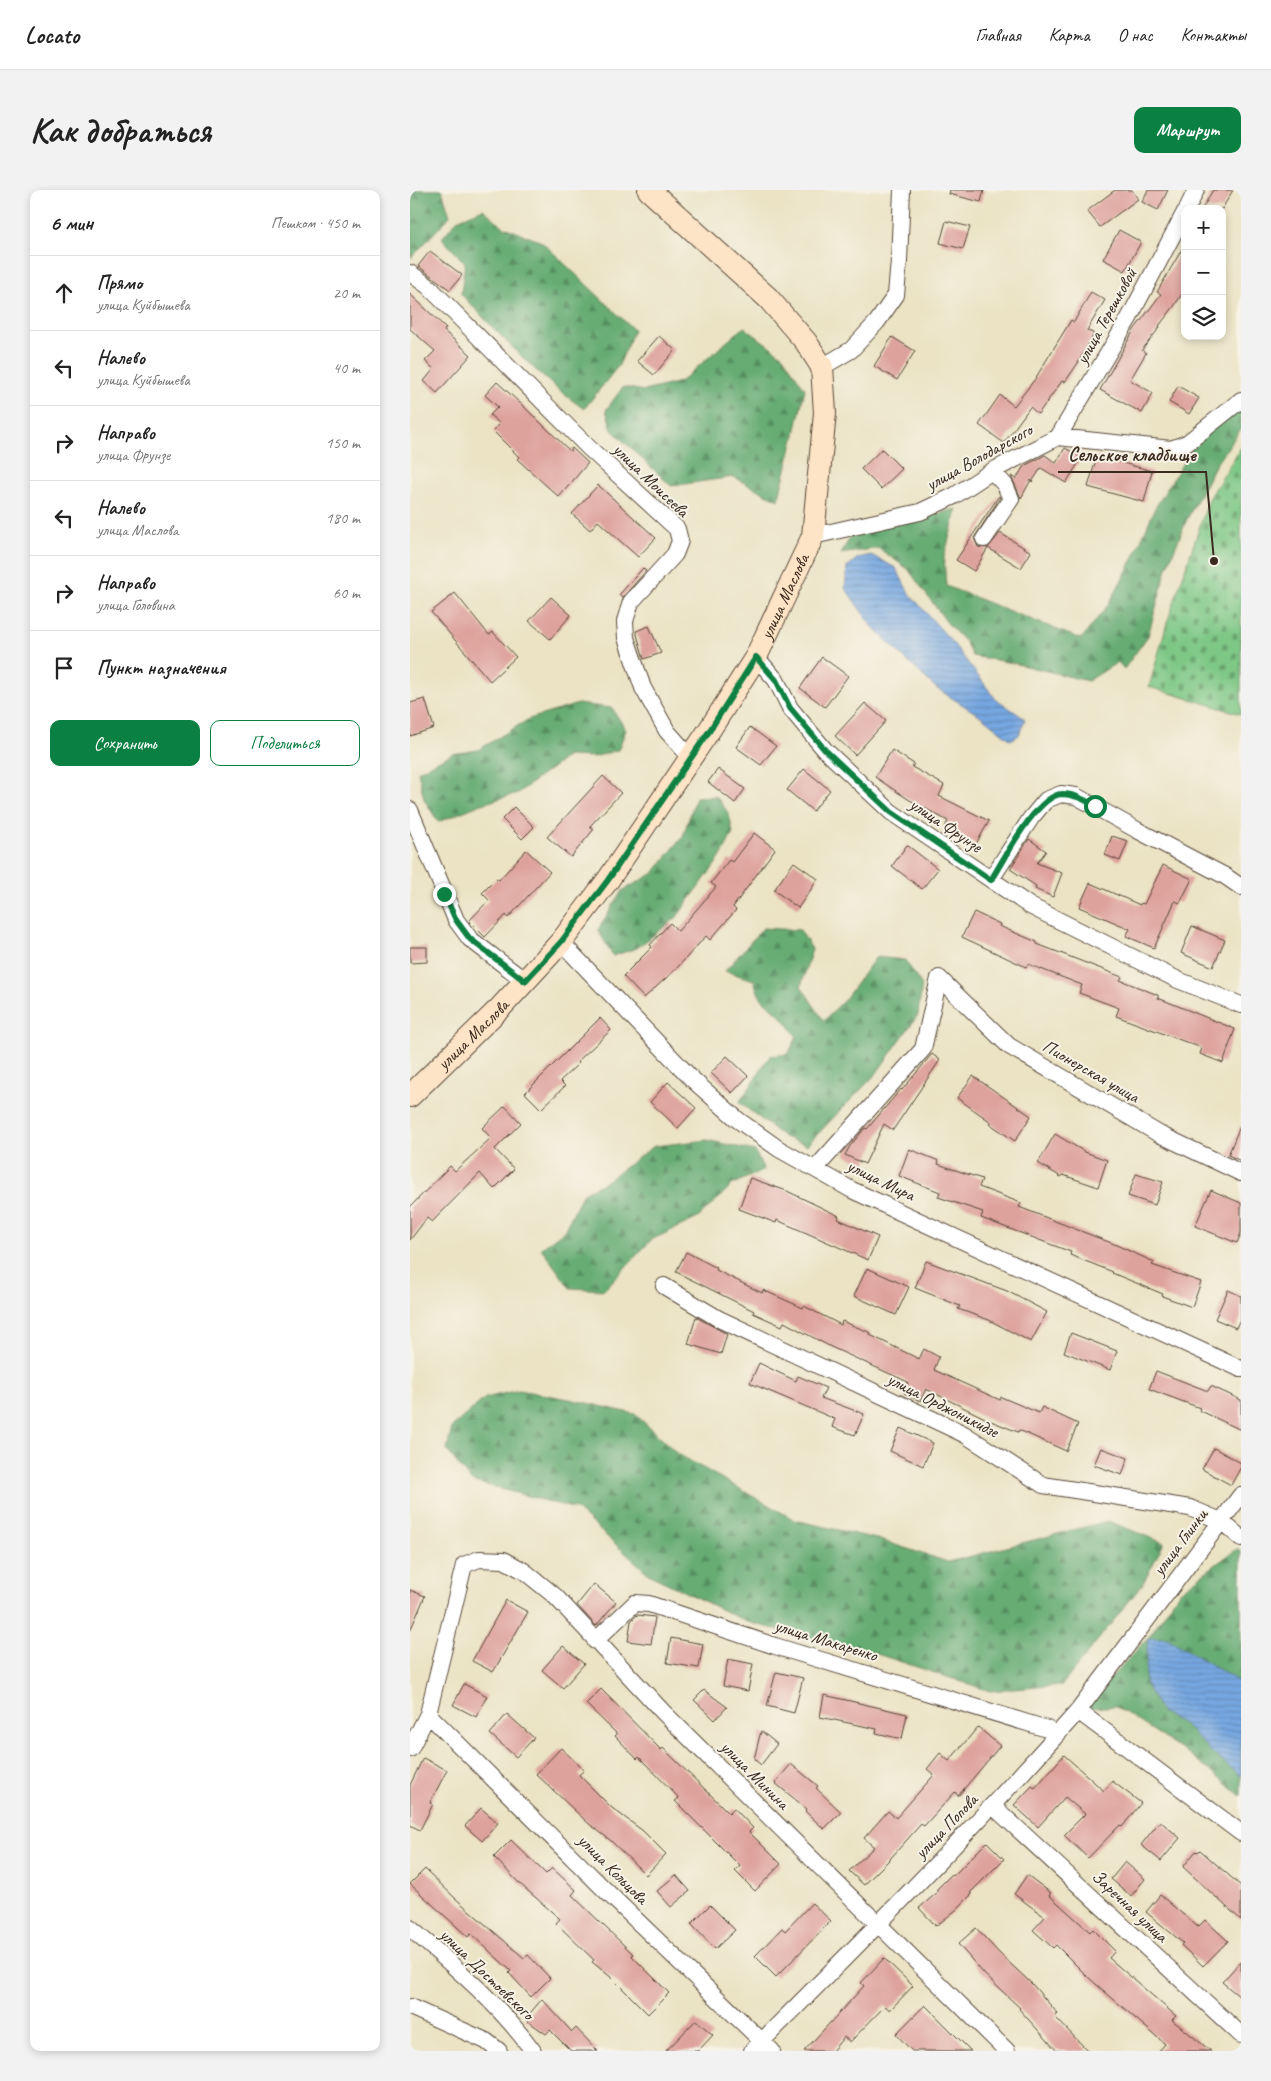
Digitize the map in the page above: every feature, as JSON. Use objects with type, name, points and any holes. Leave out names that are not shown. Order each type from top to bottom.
[{"type":"main road","points":[[649,190],[667,197],[768,298],[806,342],[822,367]]},
{"type":"main road","name":"улица Маслова","points":[[411,1094],[501,1007],[561,942],[608,880],[691,758],[756,657],[813,536],[825,414],[822,367]]},
{"type":"street","points":[[822,367],[851,350],[877,322],[896,295],[902,190]]},
{"type":"street","points":[[1188,205],[1196,190]]},
{"type":"street","name":"улица Терешковой","points":[[1058,437],[1128,320],[1181,220]]},
{"type":"street","name":"улица Моисеева","points":[[410,273],[428,286],[589,448],[677,529],[680,541],[675,554],[631,602],[625,620],[626,638],[643,688],[667,731],[691,758]]},
{"type":"street","name":"улица Володарского","points":[[813,536],[920,512],[954,496],[992,471],[1058,437],[1171,449],[1187,443],[1241,400]]},
{"type":"street","points":[[984,539],[1011,500],[1006,485],[992,471]]},
{"type":"street","name":"улица Фрунзе","points":[[756,657],[776,680],[790,708],[825,750],[891,812],[1030,906],[1178,980],[1241,1005]]},
{"type":"street","points":[[991,880],[1031,818],[1046,800],[1061,794],[1076,796],[1225,876],[1241,888]]},
{"type":"street","points":[[410,810],[456,920],[470,939],[525,981]]},
{"type":"street","name":"улица Мира","points":[[561,942],[692,1079],[738,1120],[779,1149],[852,1190],[1241,1370]]},
{"type":"street","name":"Пионерская улица","points":[[815,1169],[923,1049],[939,978],[1009,1046],[1159,1134],[1241,1173]]},
{"type":"street","name":"улица Орджоникидзе","points":[[664,1286],[719,1319],[964,1434],[1043,1485],[1190,1508],[1221,1521],[1241,1538]]},
{"type":"street","name":"улица Глинки","points":[[1151,1614],[1241,1495]]},
{"type":"street","name":"улица Минина","points":[[428,1714],[464,1564],[479,1558],[504,1560],[524,1571],[555,1596],[595,1642],[663,1712],[1007,2051]]},
{"type":"street","name":"улица Макаренко","points":[[595,1642],[636,1603],[650,1604],[774,1646],[1047,1729],[1057,1734]]},
{"type":"street","name":"улица Попова","points":[[762,2048],[993,1806],[1078,1711],[1151,1614]]},
{"type":"street","points":[[1078,1711],[1241,1833]]},
{"type":"street","points":[[410,1749],[428,1714]]},
{"type":"street","name":"улица Кольцова","points":[[428,1714],[762,2048]]},
{"type":"street","name":"Заречная улица","points":[[993,1806],[1241,2035]]},
{"type":"street","name":"улица Достоевского","points":[[410,1928],[460,1972],[516,2028],[533,2051]]},
{"type":"street","points":[[410,2007],[486,2041],[499,2051]]},
{"type":"green space","points":[[410,190],[442,190],[450,216],[411,258]]},
{"type":"green space","points":[[483,209],[504,227],[542,242],[634,330],[619,365],[584,409],[535,369],[461,294],[465,263],[442,238],[457,220]]},
{"type":"green space","points":[[744,327],[783,356],[805,389],[778,500],[733,477],[671,486],[612,430],[606,410],[623,387],[644,391],[680,382]]},
{"type":"green space","points":[[1241,400],[1241,429],[1216,464],[1187,519],[1167,568],[1148,636],[1124,669],[1118,662],[1088,681],[1013,663],[972,656],[966,643],[948,624],[908,569],[878,548],[841,554],[852,534],[957,509],[944,557],[946,586],[1081,639],[1109,604],[1133,559],[1155,508],[1206,426]]},
{"type":"green space","points":[[1241,447],[1241,714],[1149,687],[1167,623],[1209,499]]},
{"type":"green space","points":[[578,704],[612,708],[626,730],[618,750],[594,757],[568,756],[518,793],[479,805],[438,822],[424,799],[418,771],[452,754],[478,750],[529,719]]},
{"type":"green space","points":[[716,796],[729,814],[733,833],[720,858],[676,918],[637,948],[613,956],[598,930],[622,891],[654,873],[683,836],[696,797]]},
{"type":"green space","points":[[763,928],[800,930],[812,949],[801,986],[824,1021],[845,999],[876,957],[905,960],[922,985],[918,1015],[876,1074],[807,1145],[784,1137],[739,1102],[770,1056],[788,1054],[797,1037],[782,1017],[761,997],[754,980],[725,971]]},
{"type":"green space","points":[[707,1140],[755,1151],[764,1170],[733,1184],[698,1218],[651,1240],[604,1290],[570,1288],[541,1248],[564,1231],[583,1193],[605,1182],[654,1146]]},
{"type":"green space","points":[[519,1390],[635,1414],[678,1454],[795,1520],[877,1539],[948,1562],[1108,1521],[1164,1543],[1142,1585],[1062,1685],[990,1691],[877,1654],[747,1622],[650,1575],[576,1509],[471,1481],[447,1450],[452,1427],[485,1398]]},
{"type":"green space","points":[[1237,1549],[1241,1552],[1241,1796],[1189,1754],[1115,1706],[1081,1709],[1148,1638],[1180,1591]]},
{"type":"water","points":[[871,555],[896,568],[909,593],[952,642],[995,698],[1025,719],[1019,735],[1011,740],[982,717],[936,688],[872,626],[845,588],[847,567],[858,558]]},
{"type":"water","points":[[1148,1638],[1167,1638],[1241,1683],[1241,1776],[1211,1752],[1185,1725],[1161,1712],[1145,1683]]},
{"type":"building","points":[[950,190],[984,190],[981,202],[949,194]]},
{"type":"building","points":[[1115,190],[1132,190],[1138,199],[1100,227],[1087,211]]},
{"type":"building","points":[[1148,190],[1168,190],[1158,210],[1142,202]]},
{"type":"building","points":[[1213,190],[1233,190],[1224,205],[1204,205]]},
{"type":"building","points":[[946,221],[970,227],[963,249],[940,243]]},
{"type":"building","points":[[1119,230],[1141,242],[1125,271],[1103,259]]},
{"type":"building","points":[[430,251],[462,275],[450,290],[418,266]]},
{"type":"building","points":[[1181,251],[1181,295],[1142,350],[1146,353],[1130,380],[1153,393],[1142,413],[1100,390],[1134,330],[1161,294],[1157,292]]},
{"type":"building","points":[[1091,292],[1105,300],[1087,330],[1094,334],[1078,363],[1038,414],[1030,407],[1004,443],[979,425],[1000,395],[1014,406],[1035,379],[1071,320],[1074,322]]},
{"type":"building","points":[[410,294],[446,328],[444,331],[471,355],[437,393],[424,381],[434,369],[425,361],[435,351],[410,329]]},
{"type":"building","points":[[659,336],[675,350],[654,375],[637,361]]},
{"type":"building","points":[[892,337],[915,351],[897,380],[874,366]]},
{"type":"building","points":[[497,382],[570,451],[572,448],[588,463],[559,497],[517,459],[519,457],[493,431],[500,424],[490,415],[498,407],[485,395]]},
{"type":"building","points":[[1178,386],[1199,398],[1189,414],[1169,402]]},
{"type":"building","points":[[1065,448],[1082,457],[1066,483],[1041,468],[1032,482],[1031,480],[1021,498],[1011,476],[1016,479],[1024,466],[1045,455],[1056,463]]},
{"type":"building","points":[[882,449],[902,469],[881,489],[861,469]]},
{"type":"building","points":[[1097,456],[1152,471],[1144,502],[1088,487]]},
{"type":"building","points":[[598,485],[656,538],[638,557],[598,521],[590,530],[572,514]]},
{"type":"building","points":[[999,496],[1000,498],[974,538],[978,547],[988,548],[974,571],[956,560]]},
{"type":"building","points":[[1000,533],[1031,552],[1021,568],[988,548]]},
{"type":"building","points":[[643,568],[646,571],[622,598],[619,595]]},
{"type":"building","points":[[455,593],[489,635],[493,632],[516,657],[490,681],[431,612]]},
{"type":"building","points":[[551,597],[571,615],[550,639],[529,621]]},
{"type":"building","points":[[649,626],[661,653],[644,659],[636,631]]},
{"type":"building","points":[[822,657],[848,676],[825,707],[800,688]]},
{"type":"building","points":[[425,699],[434,728],[410,736],[410,703]]},
{"type":"building","points":[[865,703],[886,721],[855,755],[835,736]]},
{"type":"building","points":[[750,727],[776,746],[761,765],[736,747]]},
{"type":"building","points":[[892,750],[914,764],[912,767],[944,785],[939,796],[989,821],[976,844],[945,827],[948,821],[908,799],[875,777]]},
{"type":"building","points":[[718,769],[745,789],[735,803],[708,782]]},
{"type":"building","points":[[804,769],[830,790],[813,811],[787,790]]},
{"type":"building","points":[[603,776],[621,793],[590,826],[594,829],[571,857],[547,837]]},
{"type":"building","points":[[514,807],[534,827],[522,839],[502,819]]},
{"type":"building","points":[[754,833],[775,849],[733,907],[736,910],[710,940],[706,936],[676,969],[644,998],[623,976],[652,947],[650,945],[670,923],[678,931],[716,887],[711,883],[729,860],[732,862]]},
{"type":"building","points":[[1112,836],[1128,841],[1120,861],[1105,855]]},
{"type":"building","points":[[1029,839],[1046,851],[1037,863],[1062,873],[1053,897],[1035,889],[1036,886],[1010,869]]},
{"type":"building","points":[[907,845],[938,869],[922,889],[892,866]]},
{"type":"building","points":[[526,850],[550,872],[508,918],[506,915],[485,937],[469,921],[489,900],[482,893],[497,878],[499,880]]},
{"type":"building","points":[[794,862],[818,879],[798,908],[774,890]]},
{"type":"building","points":[[1163,865],[1192,879],[1180,903],[1175,901],[1154,948],[1126,936],[1130,929],[1079,907],[1090,883],[1140,905],[1141,903],[1144,904]]},
{"type":"building","points":[[974,912],[1000,924],[999,926],[1037,942],[1037,944],[1122,977],[1120,980],[1158,995],[1158,998],[1235,1029],[1223,1063],[1200,1054],[1202,1048],[1116,1016],[1119,1008],[1079,993],[1082,985],[1028,964],[1026,967],[962,937]]},
{"type":"building","points":[[1192,926],[1225,940],[1213,967],[1181,953]]},
{"type":"building","points":[[410,947],[427,947],[427,962],[410,963]]},
{"type":"building","points":[[600,1018],[611,1030],[560,1081],[565,1086],[541,1109],[525,1093]]},
{"type":"building","points":[[932,1054],[940,1060],[893,1130],[884,1124],[865,1164],[845,1155],[865,1128],[867,1129]]},
{"type":"building","points":[[727,1056],[748,1076],[732,1093],[711,1073]]},
{"type":"building","points":[[973,1076],[1031,1116],[1015,1141],[957,1098]]},
{"type":"building","points":[[668,1082],[696,1108],[678,1128],[650,1102]]},
{"type":"building","points":[[505,1106],[521,1123],[495,1149],[514,1169],[494,1189],[480,1173],[432,1222],[427,1218],[410,1240],[410,1207],[450,1166],[455,1171],[491,1138],[482,1128]]},
{"type":"building","points":[[1241,1124],[1241,1161],[1228,1155]]},
{"type":"building","points":[[1055,1134],[1085,1152],[1107,1160],[1098,1187],[1063,1175],[1061,1177],[1038,1163]]},
{"type":"building","points":[[909,1149],[939,1161],[938,1164],[982,1179],[979,1187],[1021,1203],[1019,1207],[1114,1244],[1154,1262],[1152,1265],[1201,1282],[1192,1307],[1162,1296],[1163,1294],[1070,1255],[1071,1252],[981,1218],[983,1212],[938,1197],[940,1192],[899,1176]]},
{"type":"building","points":[[1136,1174],[1163,1182],[1155,1205],[1128,1196]]},
{"type":"building","points":[[750,1178],[787,1191],[839,1216],[838,1219],[878,1237],[868,1260],[777,1220],[776,1223],[739,1209]]},
{"type":"building","points":[[1211,1190],[1241,1203],[1241,1233],[1237,1243],[1195,1226]]},
{"type":"building","points":[[686,1252],[717,1268],[716,1270],[762,1293],[763,1290],[803,1308],[804,1306],[841,1325],[842,1321],[871,1333],[870,1335],[919,1359],[924,1349],[939,1357],[934,1370],[1000,1400],[1001,1397],[1039,1413],[1042,1407],[1078,1424],[1066,1451],[1019,1430],[1018,1432],[991,1421],[926,1389],[920,1401],[904,1393],[908,1382],[831,1347],[784,1322],[782,1326],[753,1313],[754,1311],[676,1272]]},
{"type":"building","points":[[926,1261],[1007,1291],[1047,1312],[1031,1342],[989,1320],[958,1309],[960,1306],[915,1288]]},
{"type":"building","points":[[867,1268],[909,1287],[896,1315],[854,1296]]},
{"type":"building","points":[[1228,1290],[1241,1296],[1241,1317],[1236,1328],[1215,1319]]},
{"type":"building","points":[[696,1317],[727,1334],[721,1354],[688,1344]]},
{"type":"building","points":[[1071,1333],[1117,1351],[1110,1370],[1064,1352]]},
{"type":"building","points":[[759,1363],[796,1381],[798,1376],[826,1388],[821,1398],[864,1414],[855,1435],[832,1427],[835,1419],[750,1383]]},
{"type":"building","points":[[1156,1371],[1208,1391],[1211,1386],[1241,1400],[1241,1430],[1199,1410],[1200,1408],[1149,1389]]},
{"type":"building","points":[[900,1428],[933,1443],[923,1466],[890,1451]]},
{"type":"building","points":[[1101,1448],[1128,1458],[1122,1475],[1094,1465]]},
{"type":"building","points":[[1214,1448],[1241,1463],[1241,1467],[1231,1485],[1202,1469]]},
{"type":"building","points":[[594,1584],[616,1602],[596,1626],[577,1605]]},
{"type":"building","points":[[410,1590],[425,1596],[410,1631]]},
{"type":"building","points":[[506,1600],[528,1612],[493,1672],[472,1661]]},
{"type":"building","points":[[637,1615],[655,1617],[651,1644],[628,1641],[631,1621]]},
{"type":"building","points":[[671,1638],[703,1644],[699,1668],[667,1663]]},
{"type":"building","points":[[563,1646],[584,1664],[563,1688],[542,1670]]},
{"type":"building","points":[[728,1659],[753,1664],[748,1691],[723,1686]]},
{"type":"building","points":[[776,1672],[803,1678],[794,1713],[767,1706]]},
{"type":"building","points":[[464,1684],[487,1696],[476,1717],[453,1705]]},
{"type":"building","points":[[601,1689],[661,1750],[663,1748],[729,1813],[734,1808],[753,1828],[749,1832],[781,1864],[755,1891],[735,1871],[740,1866],[675,1801],[679,1798],[639,1757],[637,1759],[615,1736],[617,1734],[586,1704]]},
{"type":"building","points":[[704,1690],[727,1707],[715,1720],[694,1700]]},
{"type":"building","points":[[824,1695],[907,1714],[902,1739],[876,1733],[877,1729],[820,1717]]},
{"type":"building","points":[[507,1714],[534,1738],[516,1757],[490,1734]]},
{"type":"building","points":[[978,1727],[1000,1746],[958,1796],[955,1792],[924,1826],[921,1824],[864,1885],[849,1871],[874,1847],[864,1838],[888,1811],[896,1818],[934,1775],[927,1769],[940,1753],[949,1761]]},
{"type":"building","points":[[761,1731],[777,1744],[761,1765],[754,1759]]},
{"type":"building","points":[[561,1748],[584,1770],[579,1775],[612,1808],[643,1831],[666,1854],[646,1875],[536,1774]]},
{"type":"building","points":[[1064,1755],[1104,1791],[1112,1781],[1141,1803],[1122,1827],[1120,1825],[1088,1858],[1064,1835],[1085,1814],[1065,1797],[1038,1827],[1014,1805],[1032,1786],[1035,1788]]},
{"type":"building","points":[[423,1758],[447,1770],[430,1803],[433,1804],[420,1830],[410,1825],[410,1785]]},
{"type":"building","points":[[791,1764],[818,1786],[816,1788],[841,1812],[824,1829],[805,1811],[807,1809],[775,1783]]},
{"type":"building","points":[[481,1808],[498,1823],[482,1841],[465,1826]]},
{"type":"building","points":[[1160,1821],[1180,1838],[1161,1861],[1141,1845]]},
{"type":"building","points":[[511,1840],[546,1874],[552,1868],[576,1890],[572,1895],[633,1954],[632,1956],[669,1993],[648,2014],[612,1978],[592,1962],[594,1960],[556,1923],[560,1919],[519,1883],[494,1857]]},
{"type":"building","points":[[987,1842],[1004,1859],[956,1910],[936,1926],[919,1908],[938,1892],[936,1890]]},
{"type":"building","points":[[1200,1850],[1241,1886],[1241,1920],[1183,1867],[1196,1851]]},
{"type":"building","points":[[1125,1862],[1145,1879],[1131,1896],[1111,1879]]},
{"type":"building","points":[[425,1869],[455,1898],[524,1958],[528,1955],[550,1978],[531,1997],[509,1973],[511,1971],[471,1934],[468,1937],[410,1884]]},
{"type":"building","points":[[676,1875],[690,1891],[671,1907],[657,1891]]},
{"type":"building","points":[[1027,1875],[1051,1893],[1049,1895],[1090,1932],[1093,1929],[1115,1951],[1109,1958],[1176,2016],[1172,2020],[1211,2051],[1159,2051],[1165,2044],[1089,1978],[1056,1945],[1053,1948],[1033,1930],[1045,1917],[1014,1894]]},
{"type":"building","points":[[1160,1895],[1198,1927],[1205,1920],[1228,1941],[1203,1966],[1181,1945],[1183,1943],[1146,1912]]},
{"type":"building","points":[[812,1903],[831,1921],[776,1977],[755,1956],[782,1928],[785,1931]]},
{"type":"building","points":[[710,1905],[735,1930],[715,1949],[691,1924]]},
{"type":"building","points":[[976,1928],[1032,1984],[1058,2014],[1055,2017],[1088,2051],[1057,2051],[1020,2008],[985,1975],[958,1944]]},
{"type":"building","points":[[884,1958],[913,1986],[890,2010],[885,2006],[850,2042],[844,2037],[832,2051],[804,2051],[864,1986],[861,1983]]},
{"type":"building","points":[[1241,1961],[1241,1998],[1222,1982]]},
{"type":"building","points":[[542,1999],[572,2032],[576,2028],[598,2051],[571,2051],[550,2030],[546,2034],[525,2019]]},
{"type":"building","points":[[925,2005],[971,2051],[912,2051],[896,2034]]},
{"type":"building","points":[[696,2020],[713,2035],[698,2051],[666,2051]]},
{"type":"place","name":"Сельское кладбище","points":[[1214,561]]},
{"type":"route","points":[[444,894],[456,920],[470,939],[525,981],[561,942],[608,880],[710,730],[756,657],[776,680],[790,708],[825,750],[891,812],[991,880],[1031,818],[1046,800],[1061,794],[1076,796],[1095,806]]}]
